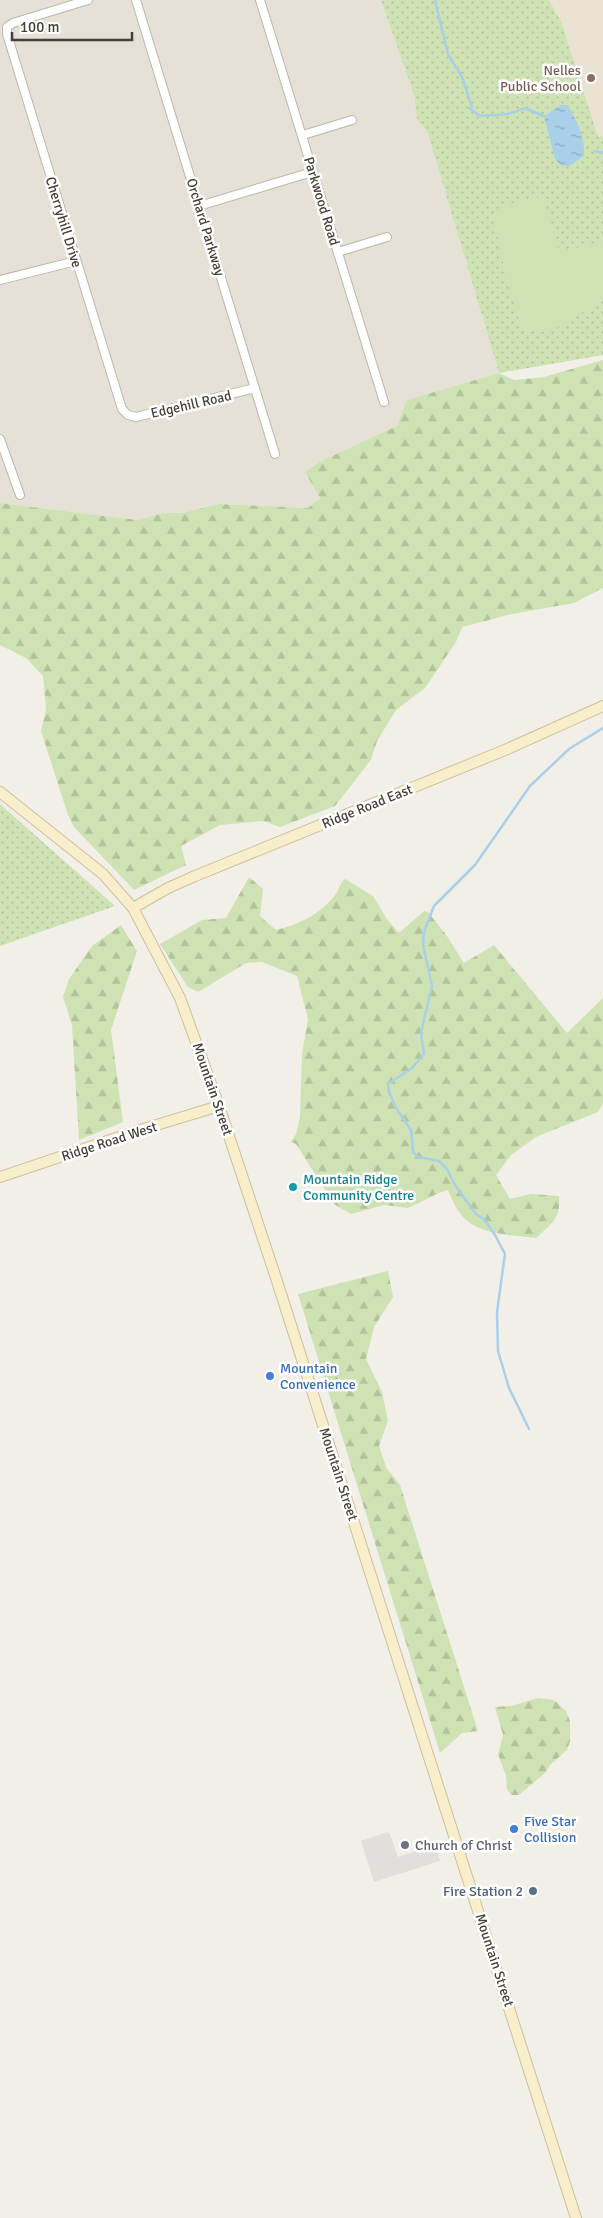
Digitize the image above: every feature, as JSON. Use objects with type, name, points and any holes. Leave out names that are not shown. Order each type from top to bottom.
[{"type":"main road","name":"Ridge Road East","points":[[133,908],[168,888],[195,876],[505,750],[603,706]]},
{"type":"main road","name":"Mountain Street","points":[[0,792],[103,874],[133,908],[180,998],[219,1106],[495,1960],[576,2218]]},
{"type":"main road","name":"Ridge Road West","points":[[0,1177],[140,1130],[219,1106]]},
{"type":"street","name":"Cherryhill Drive","points":[[88,0],[13,22],[7,27],[7,34],[122,409],[128,415]]},
{"type":"street","name":"Orchard Parkway","points":[[136,0],[275,454]]},
{"type":"street","name":"Parkwood Road","points":[[260,0],[384,402]]},
{"type":"street","points":[[302,135],[352,120]]},
{"type":"street","points":[[199,206],[312,172]]},
{"type":"street","points":[[338,252],[387,237]]},
{"type":"street","points":[[0,280],[76,260]]},
{"type":"street","name":"Edgehill Road","points":[[128,415],[136,417],[255,388]]},
{"type":"street","points":[[0,439],[20,495]]},
{"type":"shaded area","points":[[0,0],[381,0],[414,95],[417,120],[427,129],[499,373],[407,400],[397,426],[321,461],[305,472],[320,498],[308,508],[218,504],[182,513],[163,513],[137,520],[0,503]]},
{"type":"shaded area","name":"Nelles Public School","points":[[549,0],[603,0],[603,136],[598,138],[561,21]]},
{"type":"shaded area","points":[[387,1832],[390,1834],[398,1857],[435,1845],[440,1861],[374,1882],[361,1841]]},
{"type":"green space","points":[[381,0],[549,0],[561,21],[598,137],[603,136],[603,355],[499,373],[427,130],[417,120],[414,95]]},
{"type":"green space","points":[[543,196],[559,252],[603,241],[603,300],[550,332],[522,331],[504,268],[493,214],[501,206]]},
{"type":"green space","points":[[603,360],[603,588],[574,603],[512,614],[462,627],[456,642],[425,688],[396,710],[377,741],[371,760],[335,806],[280,827],[263,821],[220,825],[181,846],[186,865],[134,890],[74,827],[68,815],[41,731],[46,709],[43,676],[26,658],[0,645],[0,503],[137,520],[163,513],[182,513],[218,504],[308,508],[320,498],[305,472],[321,461],[397,426],[407,400],[499,373],[514,380],[544,377]]},
{"type":"green space","points":[[0,804],[115,906],[0,946]]},
{"type":"green space","points":[[249,877],[263,889],[260,916],[276,930],[302,921],[325,906],[345,879],[373,896],[387,919],[399,933],[424,911],[428,912],[447,936],[464,963],[494,945],[567,1033],[603,998],[603,1103],[598,1112],[536,1137],[511,1155],[496,1175],[510,1199],[531,1194],[559,1196],[557,1215],[551,1224],[536,1238],[504,1235],[484,1230],[474,1225],[459,1212],[448,1190],[408,1208],[384,1205],[351,1214],[334,1204],[296,1144],[291,1142],[296,1134],[300,1117],[302,1054],[308,1019],[297,976],[262,962],[246,963],[198,992],[188,987],[160,944],[202,920],[226,918]]},
{"type":"green space","points":[[121,925],[137,951],[111,1030],[123,1122],[79,1140],[72,1025],[63,997],[69,979],[92,946]]},
{"type":"green space","points":[[388,1271],[393,1297],[374,1327],[366,1359],[382,1392],[388,1421],[379,1446],[386,1467],[400,1485],[478,1731],[462,1733],[440,1753],[298,1294]]},
{"type":"green space","points":[[538,1698],[554,1700],[566,1711],[570,1721],[570,1741],[567,1750],[550,1765],[546,1772],[519,1795],[511,1795],[507,1789],[506,1776],[498,1754],[503,1735],[495,1707],[511,1706]]},
{"type":"water","points":[[561,105],[567,105],[571,111],[580,130],[583,143],[584,156],[569,166],[561,165],[555,159],[544,116]]},
{"type":"waterway","points":[[435,0],[448,54],[462,77],[472,107],[470,109],[480,116],[507,114],[524,108],[544,116]]},
{"type":"waterway","points":[[595,151],[603,153]]},
{"type":"waterway","points":[[529,1429],[509,1388],[498,1351],[497,1312],[505,1254],[484,1219],[476,1214],[456,1187],[447,1169],[439,1161],[418,1157],[413,1152],[411,1130],[396,1108],[389,1092],[388,1084],[412,1068],[424,1054],[421,1033],[432,986],[423,945],[424,932],[434,906],[475,865],[530,786],[569,749],[603,728]]},
{"type":"place","name":"Nelles Public School","points":[[591,78]]},
{"type":"place","name":"Mountain Ridge Community Centre","points":[[293,1187]]},
{"type":"place","name":"Mountain Convenience","points":[[270,1376]]},
{"type":"place","name":"Five Star Collision","points":[[514,1829]]},
{"type":"place","name":"Church of Christ","points":[[405,1845]]},
{"type":"place","name":"Fire Station 2","points":[[533,1891]]}]
